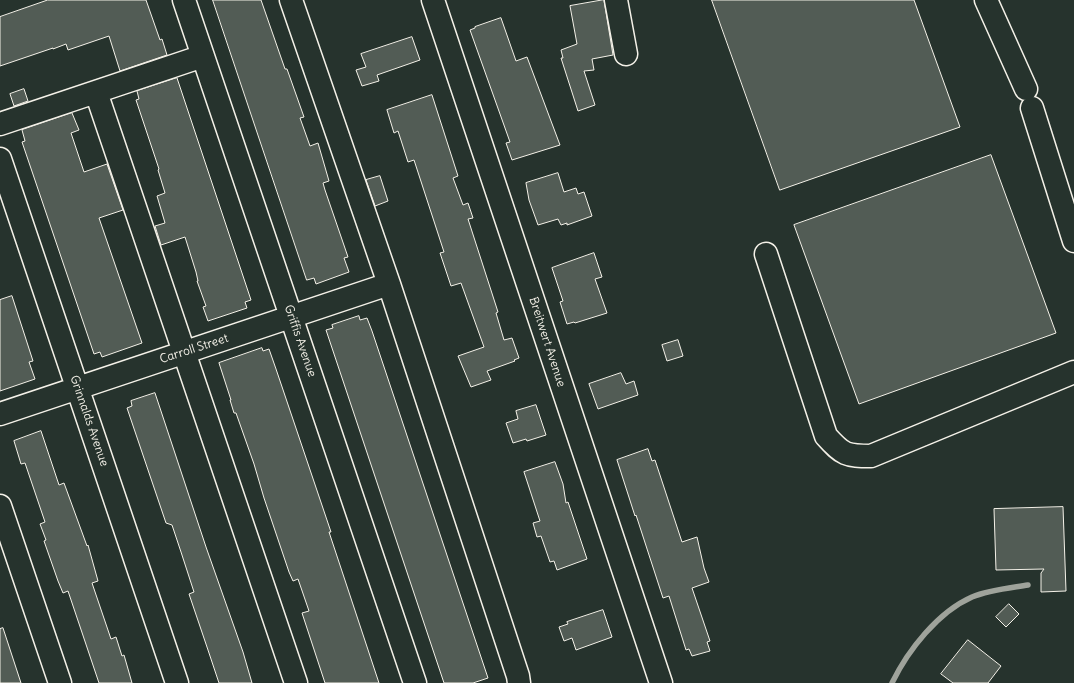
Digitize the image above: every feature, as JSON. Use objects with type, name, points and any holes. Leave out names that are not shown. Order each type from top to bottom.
[{"type":"street","name":"Griffis Avenue","points":[[184,0],[415,683]]},
{"type":"street","points":[[291,0],[389,284],[518,676],[519,683]]},
{"type":"street","name":"Breitwert Avenue","points":[[433,0],[661,683]]},
{"type":"street","points":[[616,0],[626,54]]},
{"type":"street","points":[[986,0],[1029,99],[1072,230]]},
{"type":"street","points":[[0,124],[203,56]]},
{"type":"street","points":[[96,92],[296,683]]},
{"type":"street","name":"Grinnalds Avenue","points":[[0,159],[177,683]]},
{"type":"street","points":[[766,254],[826,436],[837,448],[850,456],[870,456],[1074,372]]},
{"type":"street","name":"Carroll Street","points":[[0,414],[389,284]]},
{"type":"street","points":[[0,506],[60,683]]},
{"type":"building","points":[[48,0],[146,0],[167,55],[120,71],[109,36],[68,50],[66,44],[0,66],[0,17]]},
{"type":"building","points":[[213,0],[261,0],[285,69],[287,69],[304,117],[300,118],[310,146],[318,143],[329,181],[323,183],[348,257],[344,258],[349,272],[316,284],[314,278],[307,280]]},
{"type":"building","points":[[604,0],[613,55],[592,59],[594,70],[584,71],[595,105],[578,111],[561,58],[563,58],[561,50],[577,44],[570,6]]},
{"type":"building","points":[[712,0],[914,0],[960,127],[780,190]]},
{"type":"building","points":[[501,18],[516,61],[527,57],[560,145],[512,160],[506,143],[510,142],[470,30]]},
{"type":"building","points":[[412,37],[420,60],[377,75],[379,81],[362,86],[356,70],[366,67],[361,54]]},
{"type":"building","points":[[177,78],[251,300],[245,302],[247,308],[208,321],[203,307],[206,306],[197,281],[196,272],[185,237],[161,245],[155,226],[165,223],[157,196],[165,193],[158,170],[159,169],[136,100],[139,99],[137,91]]},
{"type":"building","points":[[24,89],[28,101],[14,106],[10,94]]},
{"type":"building","points":[[432,95],[458,176],[453,178],[463,205],[468,203],[473,218],[468,219],[498,312],[496,313],[504,340],[512,338],[519,358],[514,360],[515,361],[487,371],[491,380],[471,387],[458,356],[484,347],[461,283],[451,286],[440,253],[444,252],[414,160],[408,162],[398,131],[394,133],[387,110]]},
{"type":"building","points":[[72,113],[79,130],[71,133],[84,172],[107,164],[123,210],[99,218],[142,343],[102,357],[100,352],[94,354],[22,142],[25,141],[22,130]]},
{"type":"building","points":[[991,155],[1056,333],[859,404],[794,225]]},
{"type":"building","points":[[558,173],[564,192],[576,188],[578,194],[584,192],[592,216],[567,225],[567,223],[561,225],[558,219],[538,225],[529,200],[526,183]]},
{"type":"building","points":[[380,176],[388,201],[375,206],[366,180]]},
{"type":"building","points":[[594,253],[602,277],[595,279],[607,313],[567,324],[560,302],[563,301],[552,268]]},
{"type":"building","points":[[12,296],[33,361],[29,362],[35,379],[0,391],[0,300]]},
{"type":"building","points":[[359,316],[360,320],[367,318],[372,331],[488,678],[473,683],[444,683],[326,330],[333,328],[332,325]]},
{"type":"building","points":[[678,340],[683,356],[667,361],[662,345]]},
{"type":"building","points":[[262,348],[263,351],[269,349],[276,369],[331,532],[329,532],[379,683],[325,683],[302,613],[309,611],[298,579],[293,581],[289,572],[254,464],[236,413],[234,413],[219,363]]},
{"type":"building","points":[[621,373],[626,384],[634,381],[638,395],[598,409],[589,384]]},
{"type":"building","points":[[155,393],[206,547],[243,652],[252,683],[219,683],[189,594],[194,592],[172,525],[166,523],[127,408],[132,406],[131,401]]},
{"type":"building","points":[[536,405],[546,435],[527,441],[526,439],[513,443],[506,423],[518,419],[516,411]]},
{"type":"building","points":[[41,431],[59,485],[64,483],[87,546],[88,545],[98,581],[92,583],[111,639],[116,637],[122,656],[124,655],[132,683],[99,683],[68,591],[63,593],[58,581],[44,541],[46,540],[40,524],[45,522],[25,463],[21,464],[14,441]]},
{"type":"building","points":[[648,449],[652,461],[655,460],[682,542],[697,537],[704,568],[709,582],[692,588],[710,641],[707,642],[710,651],[692,656],[689,649],[686,650],[669,596],[663,598],[617,460]]},
{"type":"building","points":[[555,462],[563,484],[566,503],[568,502],[587,559],[557,570],[554,561],[550,562],[541,536],[537,537],[533,523],[540,521],[524,472]]},
{"type":"building","points":[[1063,507],[1066,591],[1041,592],[1041,573],[1044,569],[996,570],[994,509]]},
{"type":"building","points":[[1009,604],[1019,614],[1006,627],[996,617]]},
{"type":"building","points":[[603,610],[612,637],[576,650],[572,638],[564,641],[559,627],[568,624],[567,622]]},
{"type":"building","points":[[3,628],[21,683],[0,683],[0,629]]},
{"type":"building","points":[[968,640],[1001,666],[988,683],[953,683],[941,674]]},
{"type":"waterway","points":[[892,683],[915,645],[947,612],[972,597],[1028,585]]}]
